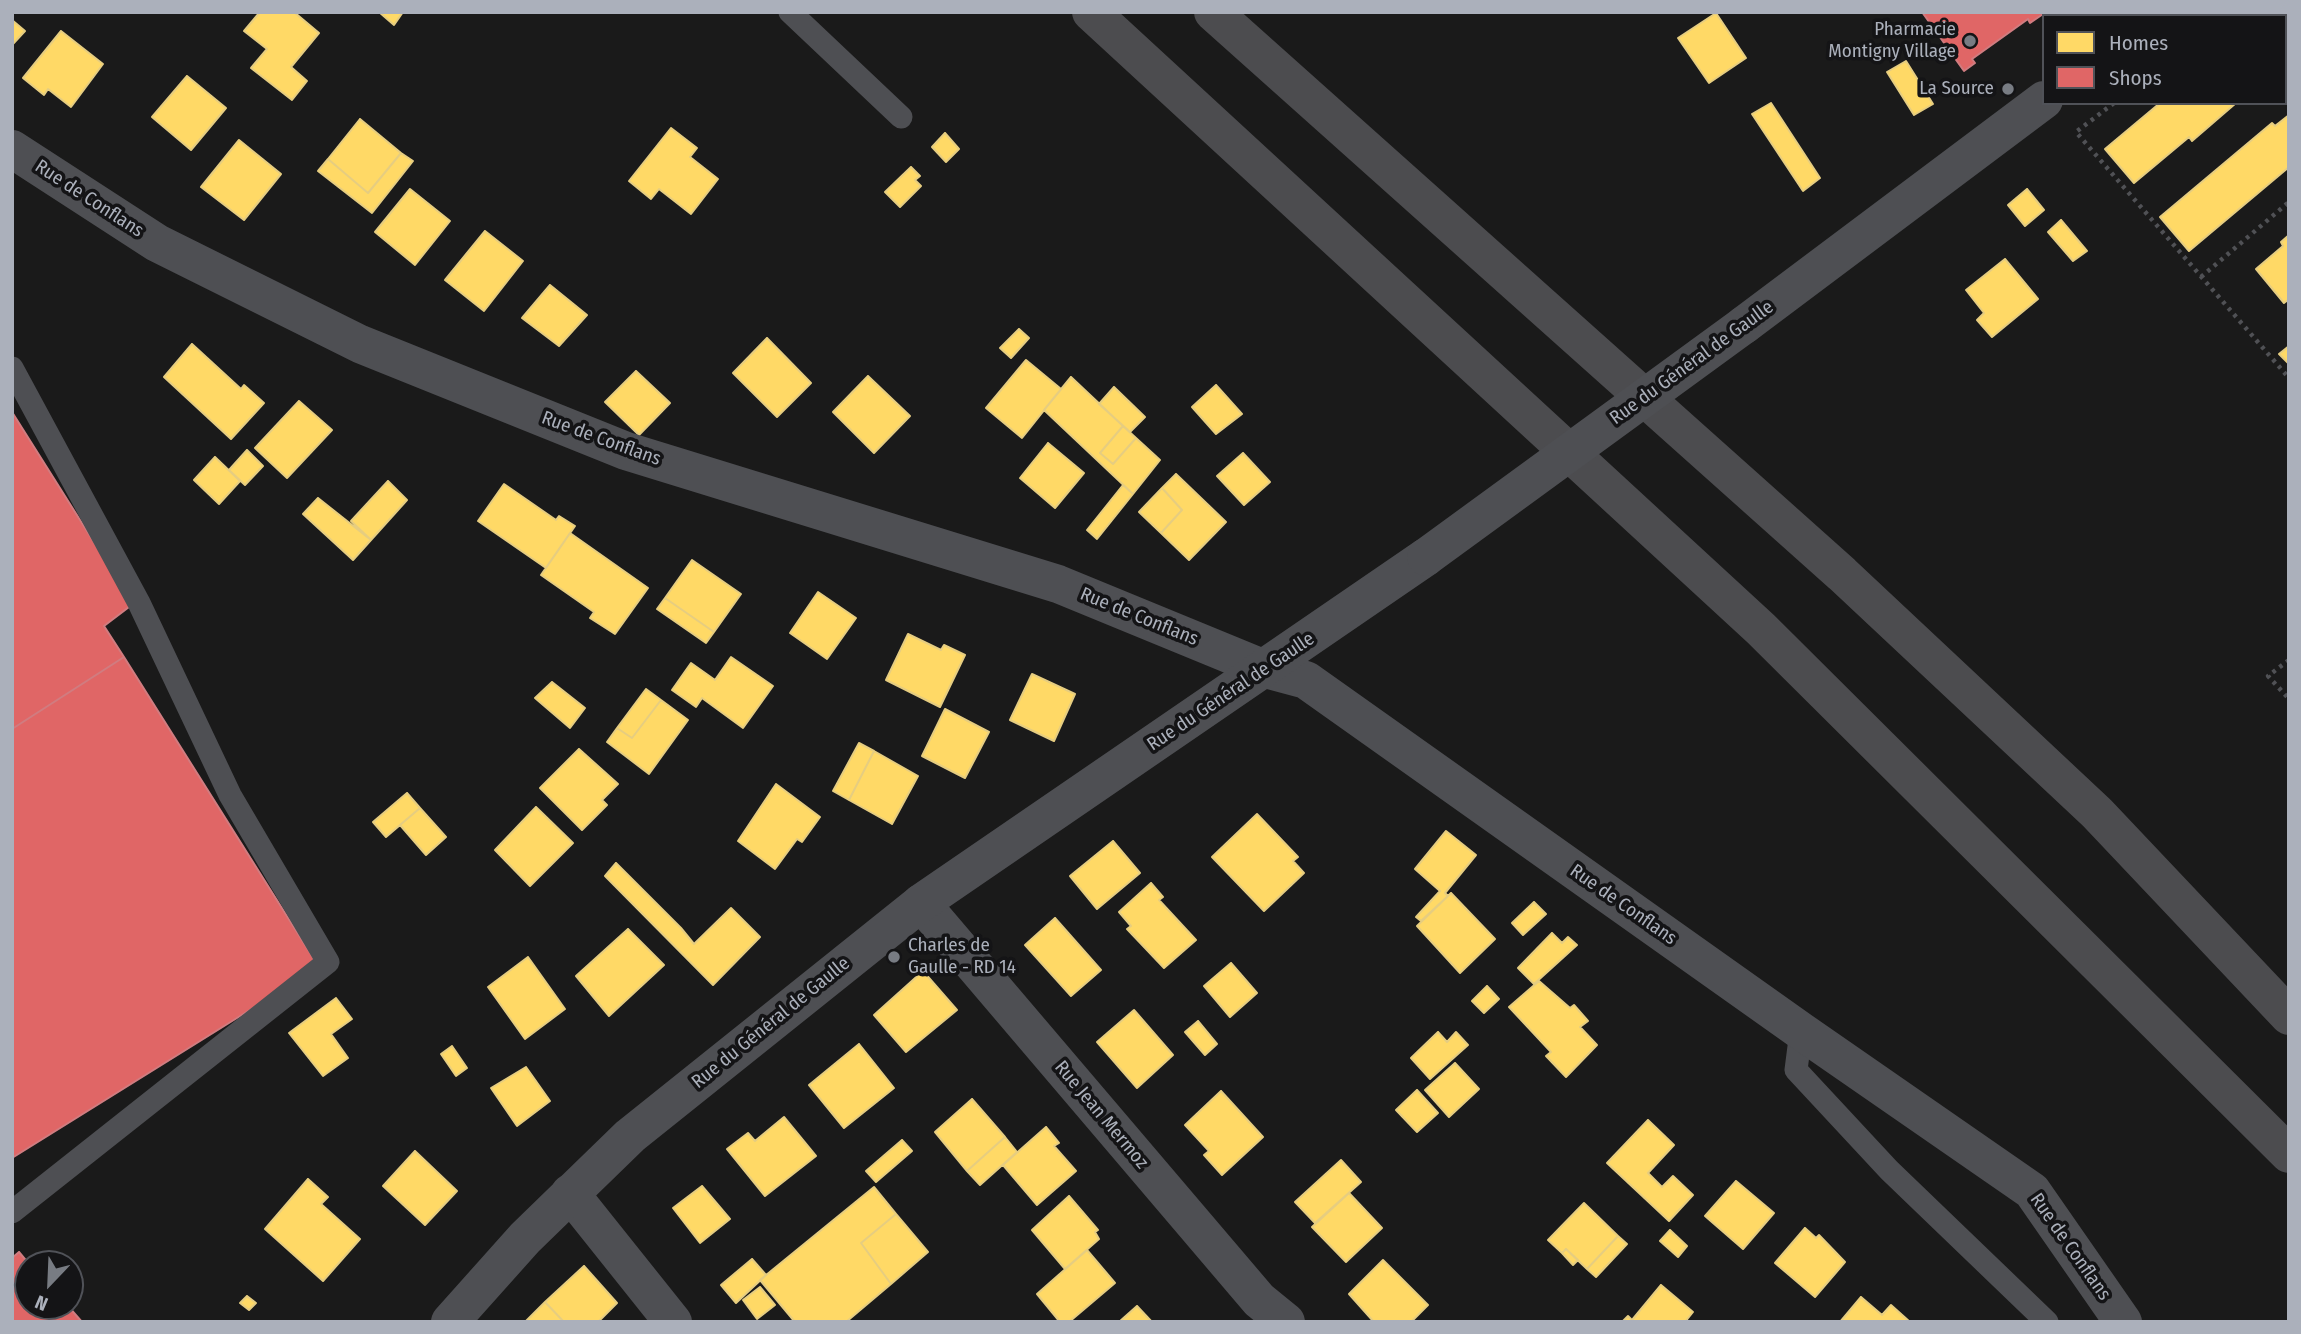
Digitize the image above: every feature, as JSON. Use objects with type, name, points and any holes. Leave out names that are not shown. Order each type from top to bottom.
[{"type":"highway","points":[[1091,12],[1762,629],[2289,1154]]},
{"type":"highway","points":[[1213,12],[1852,584],[2097,813],[2289,1016]]},
{"type":"street","name":"Rue du Général de Gaulle","points":[[450,1322],[570,1193],[630,1136],[921,903],[1426,557],[1744,325],[2042,102]]},
{"type":"street","name":"Rue de Conflans","points":[[12,149],[157,243],[360,344],[626,451],[1058,584],[1265,669],[1306,680],[1801,1031],[2032,1191],[2091,1271],[2106,1315]]},
{"type":"street","name":"Rue Jean Mermoz","points":[[921,903],[1259,1300],[1286,1322]]},
{"type":"street","points":[[570,1193],[673,1322]]},
{"type":"lane","points":[[790,12],[901,117]]},
{"type":"lane","points":[[12,369],[139,603],[230,795],[328,962],[12,1212]]},
{"type":"lane","points":[[1801,1031],[1796,1070],[1889,1170],[2047,1322]]},
{"type":"path","points":[[2111,105],[2076,132],[2289,378]]},
{"type":"path","points":[[2201,277],[2289,202]]},
{"type":"path","points":[[2289,660],[2268,676],[2289,699]]},
{"type":"building: Homes","points":[[260,12],[294,12],[319,33],[291,67],[307,81],[292,100],[251,68],[267,49],[244,31]]},
{"type":"building: Homes","points":[[379,12],[403,12],[394,25]]},
{"type":"building: Homes","points":[[2289,12],[2287,68],[2287,14],[2282,14]]},
{"type":"building: Homes","points":[[1716,13],[1746,58],[1709,83],[1678,38]]},
{"type":"building: Homes","points":[[12,20],[25,31],[12,45]]},
{"type":"building: Homes","points":[[61,31],[103,64],[71,107],[48,89],[44,95],[23,78]]},
{"type":"building: Homes","points":[[1906,61],[1933,104],[1914,115],[1887,72]]},
{"type":"building: Homes","points":[[187,76],[226,108],[191,150],[152,117]]},
{"type":"building: Homes","points":[[1771,103],[1820,178],[1803,191],[1752,114]]},
{"type":"building: Homes","points":[[2158,105],[2234,105],[2192,141],[2189,137],[2134,183],[2105,149]]},
{"type":"building: Homes","points":[[2289,115],[2289,167],[2189,251],[2160,217],[2272,123],[2275,126]]},
{"type":"building: Homes","points":[[360,119],[401,153],[368,193],[328,159]]},
{"type":"building: Homes","points":[[671,128],[697,148],[690,157],[718,179],[691,214],[659,189],[651,199],[629,181]]},
{"type":"building: Homes","points":[[945,133],[959,149],[946,162],[932,147]]},
{"type":"building: Homes","points":[[239,140],[281,174],[244,220],[201,187]]},
{"type":"building: Homes","points":[[401,153],[413,161],[372,213],[318,171],[328,159],[368,193]]},
{"type":"building: Homes","points":[[911,167],[920,176],[915,180],[921,186],[900,207],[885,192]]},
{"type":"building: Homes","points":[[410,189],[450,221],[415,265],[375,232]]},
{"type":"building: Homes","points":[[2027,189],[2044,210],[2025,226],[2008,205]]},
{"type":"building: Homes","points":[[2061,220],[2087,251],[2073,261],[2048,232]]},
{"type":"building: Homes","points":[[485,231],[523,261],[484,311],[445,280]]},
{"type":"building: Homes","points":[[2289,235],[2289,299],[2284,303],[2256,269],[2283,246],[2281,242]]},
{"type":"building: Homes","points":[[2005,259],[2038,299],[1992,337],[1977,320],[1984,313],[1966,290]]},
{"type":"building: Homes","points":[[550,285],[587,315],[559,346],[522,318]]},
{"type":"building: Homes","points":[[1019,329],[1029,338],[1011,358],[1000,348]]},
{"type":"building: Homes","points":[[767,338],[811,383],[777,417],[733,373]]},
{"type":"building: Homes","points":[[192,344],[241,389],[244,385],[264,403],[231,439],[164,377]]},
{"type":"building: Homes","points":[[2289,346],[2289,364],[2279,354]]},
{"type":"building: Homes","points":[[1026,360],[1061,389],[1022,438],[986,408]]},
{"type":"building: Homes","points":[[636,371],[670,403],[639,435],[605,402]]},
{"type":"building: Homes","points":[[868,376],[910,416],[874,453],[833,412]]},
{"type":"building: Homes","points":[[1071,377],[1123,426],[1100,453],[1113,464],[1136,438],[1160,460],[1133,494],[1044,410]]},
{"type":"building: Homes","points":[[1216,385],[1242,414],[1216,434],[1192,407]]},
{"type":"building: Homes","points":[[1114,387],[1145,417],[1130,432],[1099,404]]},
{"type":"building: Homes","points":[[299,401],[332,430],[287,478],[255,448]]},
{"type":"building: Homes","points":[[1123,426],[1136,438],[1113,464],[1100,453]]},
{"type":"building: Homes","points":[[1048,443],[1084,473],[1055,508],[1020,478]]},
{"type":"building: Homes","points":[[247,450],[263,466],[245,485],[229,470]]},
{"type":"building: Homes","points":[[1243,453],[1270,482],[1244,505],[1217,476]]},
{"type":"building: Homes","points":[[215,457],[240,481],[219,504],[194,480]]},
{"type":"building: Homes","points":[[1176,474],[1226,522],[1189,560],[1161,533],[1182,510],[1162,488]]},
{"type":"building: Homes","points":[[388,481],[407,500],[371,540],[351,521]]},
{"type":"building: Homes","points":[[504,484],[556,520],[559,516],[575,526],[546,568],[478,521]]},
{"type":"building: Homes","points":[[1123,485],[1133,494],[1097,539],[1087,530]]},
{"type":"building: Homes","points":[[1162,488],[1182,510],[1161,533],[1139,512]]},
{"type":"building: Homes","points":[[318,498],[371,540],[353,560],[303,514]]},
{"type":"building: Homes","points":[[570,533],[648,588],[615,634],[590,618],[594,612],[541,575]]},
{"type":"building: Homes","points":[[692,560],[741,594],[714,632],[665,598]]},
{"type":"building: Homes","points":[[818,592],[856,618],[827,659],[790,633]]},
{"type":"building: Homes","points":[[665,598],[714,632],[706,643],[657,609]]},
{"type":"building: Homes","points":[[908,634],[941,650],[944,645],[965,655],[940,707],[886,680]]},
{"type":"building: Homes","points":[[731,657],[773,686],[743,728],[702,698],[696,707],[672,690],[691,663],[715,680]]},
{"type":"building: Homes","points":[[1032,674],[1075,694],[1054,741],[1010,720]]},
{"type":"building: Homes","points":[[552,682],[585,708],[570,728],[535,698]]},
{"type":"building: Homes","points":[[646,689],[661,700],[632,738],[617,728]]},
{"type":"building: Homes","points":[[661,700],[688,720],[649,774],[607,742],[617,728],[632,738]]},
{"type":"building: Homes","points":[[945,709],[989,732],[965,778],[922,756]]},
{"type":"building: Homes","points":[[859,743],[874,751],[849,800],[833,791]]},
{"type":"building: Homes","points":[[579,749],[618,784],[602,800],[607,805],[582,830],[540,788]]},
{"type":"building: Homes","points":[[874,751],[918,776],[892,824],[849,800]]},
{"type":"building: Homes","points":[[776,784],[820,817],[802,842],[797,839],[775,869],[738,841]]},
{"type":"building: Homes","points":[[407,793],[420,808],[386,837],[373,822]]},
{"type":"building: Homes","points":[[536,807],[573,843],[530,886],[495,850]]},
{"type":"building: Homes","points":[[420,808],[446,837],[426,855],[400,825]]},
{"type":"building: Homes","points":[[1257,814],[1298,857],[1293,861],[1304,873],[1264,911],[1212,857]]},
{"type":"building: Homes","points":[[1446,831],[1476,855],[1445,893],[1448,896],[1421,921],[1416,917],[1440,891],[1415,869]]},
{"type":"building: Homes","points":[[1113,841],[1140,873],[1097,909],[1070,876]]},
{"type":"building: Homes","points":[[616,863],[694,944],[731,908],[760,937],[713,985],[605,876]]},
{"type":"building: Homes","points":[[1151,883],[1163,897],[1159,900],[1196,940],[1164,968],[1127,929],[1131,926],[1119,912]]},
{"type":"building: Homes","points":[[1451,893],[1495,939],[1460,973],[1417,926]]},
{"type":"building: Homes","points":[[1534,902],[1546,914],[1523,935],[1512,923]]},
{"type":"building: Homes","points":[[1055,918],[1101,970],[1071,996],[1025,945]]},
{"type":"building: Homes","points":[[628,929],[664,965],[609,1016],[576,976]]},
{"type":"building: Homes","points":[[1552,933],[1562,943],[1568,937],[1577,945],[1534,984],[1518,968]]},
{"type":"building: Homes","points":[[528,957],[565,1009],[525,1039],[488,987]]},
{"type":"building: Homes","points":[[1231,963],[1257,993],[1230,1017],[1204,986]]},
{"type":"building: Homes","points":[[923,971],[957,1010],[906,1052],[874,1015]]},
{"type":"building: Homes","points":[[1539,981],[1570,1008],[1574,1005],[1588,1021],[1580,1027],[1597,1045],[1566,1077],[1546,1056],[1551,1052],[1509,1007]]},
{"type":"building: Homes","points":[[1487,986],[1499,999],[1484,1013],[1472,1001]]},
{"type":"building: Homes","points":[[336,998],[352,1019],[331,1034],[348,1058],[323,1076],[289,1033]]},
{"type":"building: Homes","points":[[1134,1010],[1173,1055],[1137,1088],[1097,1042]]},
{"type":"building: Homes","points":[[1198,1021],[1217,1044],[1205,1055],[1185,1032]]},
{"type":"building: Homes","points":[[1438,1032],[1447,1042],[1456,1032],[1468,1045],[1430,1079],[1411,1058]]},
{"type":"building: Homes","points":[[859,1044],[894,1088],[844,1128],[809,1085]]},
{"type":"building: Homes","points":[[452,1046],[467,1068],[456,1076],[441,1054]]},
{"type":"building: Homes","points":[[1455,1063],[1479,1089],[1449,1117],[1425,1090]]},
{"type":"building: Homes","points":[[526,1067],[550,1101],[517,1126],[491,1088]]},
{"type":"building: Homes","points":[[1417,1090],[1438,1113],[1417,1132],[1396,1110]]},
{"type":"building: Homes","points":[[1221,1091],[1263,1137],[1222,1175],[1204,1155],[1209,1151],[1185,1125]]},
{"type":"building: Homes","points":[[972,1099],[1005,1137],[967,1171],[935,1132]]},
{"type":"building: Homes","points":[[784,1117],[816,1156],[765,1196],[727,1149],[748,1133],[755,1141]]},
{"type":"building: Homes","points":[[1648,1120],[1674,1145],[1648,1173],[1662,1187],[1673,1176],[1693,1195],[1669,1221],[1607,1163]]},
{"type":"building: Homes","points":[[1046,1127],[1059,1143],[1054,1146],[1076,1171],[1037,1205],[1003,1165]]},
{"type":"building: Homes","points":[[1005,1137],[1017,1152],[980,1185],[967,1171]]},
{"type":"building: Homes","points":[[902,1140],[912,1151],[876,1182],[866,1171]]},
{"type":"building: Homes","points":[[415,1151],[457,1191],[425,1225],[383,1186]]},
{"type":"building: Homes","points":[[1341,1160],[1361,1182],[1315,1223],[1295,1202]]},
{"type":"building: Homes","points":[[308,1179],[328,1197],[321,1204],[360,1239],[323,1281],[265,1229]]},
{"type":"building: Homes","points":[[1736,1181],[1774,1213],[1743,1249],[1705,1216]]},
{"type":"building: Homes","points":[[702,1186],[730,1219],[700,1243],[673,1208]]},
{"type":"building: Homes","points":[[874,1187],[896,1214],[861,1243],[891,1284],[846,1322],[795,1322],[760,1280]]},
{"type":"building: Homes","points":[[1349,1193],[1382,1228],[1346,1262],[1312,1227]]},
{"type":"building: Homes","points":[[1069,1196],[1098,1230],[1095,1232],[1099,1239],[1065,1269],[1032,1230]]},
{"type":"building: Homes","points":[[1584,1203],[1618,1236],[1587,1269],[1566,1249],[1562,1253],[1548,1240]]},
{"type":"building: Homes","points":[[896,1214],[928,1252],[891,1284],[861,1243]]},
{"type":"building: Homes","points":[[1805,1228],[1816,1238],[1819,1235],[1845,1262],[1815,1297],[1775,1263]]},
{"type":"building: Homes","points":[[1670,1230],[1687,1246],[1678,1257],[1660,1241]]},
{"type":"building: Homes","points":[[1618,1236],[1627,1244],[1596,1277],[1587,1269]]},
{"type":"building: Homes","points":[[1566,1249],[1578,1260],[1573,1265],[1562,1253]]},
{"type":"building: Homes","points":[[1087,1250],[1115,1283],[1069,1322],[1060,1322],[1037,1294]]},
{"type":"building: Homes","points":[[752,1259],[766,1275],[736,1303],[721,1285]]},
{"type":"building: Homes","points":[[1383,1260],[1428,1305],[1411,1322],[1374,1322],[1349,1294]]},
{"type":"building: Homes","points":[[584,1266],[617,1303],[598,1322],[564,1322],[545,1302]]},
{"type":"building: Homes","points":[[1661,1285],[1693,1312],[1685,1322],[1622,1322],[1628,1316],[1632,1320]]},
{"type":"building: Homes","points":[[760,1287],[775,1305],[757,1319],[743,1300]]},
{"type":"building: Homes","points":[[247,1296],[256,1303],[249,1310],[240,1303]]},
{"type":"building: Homes","points":[[1861,1297],[1882,1315],[1891,1305],[1910,1322],[1840,1322]]},
{"type":"building: Homes","points":[[545,1302],[564,1322],[525,1322]]},
{"type":"building: Homes","points":[[1137,1306],[1152,1322],[1119,1322]]},
{"type":"building: Shops","name":"Pharmacie Montigny Village","points":[[1922,12],[2046,12],[2030,23],[2028,19],[1972,59],[1975,63],[1964,71]]},
{"type":"building: Shops","points":[[12,412],[133,604],[104,626],[124,657],[12,729]]},
{"type":"building: Shops","points":[[124,657],[319,967],[12,1158],[12,729]]},
{"type":"building: Shops","points":[[14,1256],[14,1320],[82,1322],[12,1322]]},
{"type":"place","name":"Pharmacie Montigny Village","points":[[1970,41]]},
{"type":"place","name":"La Source","points":[[2008,89]]},
{"type":"place","name":"Charles de Gaulle - RD 14","points":[[894,957]]}]
